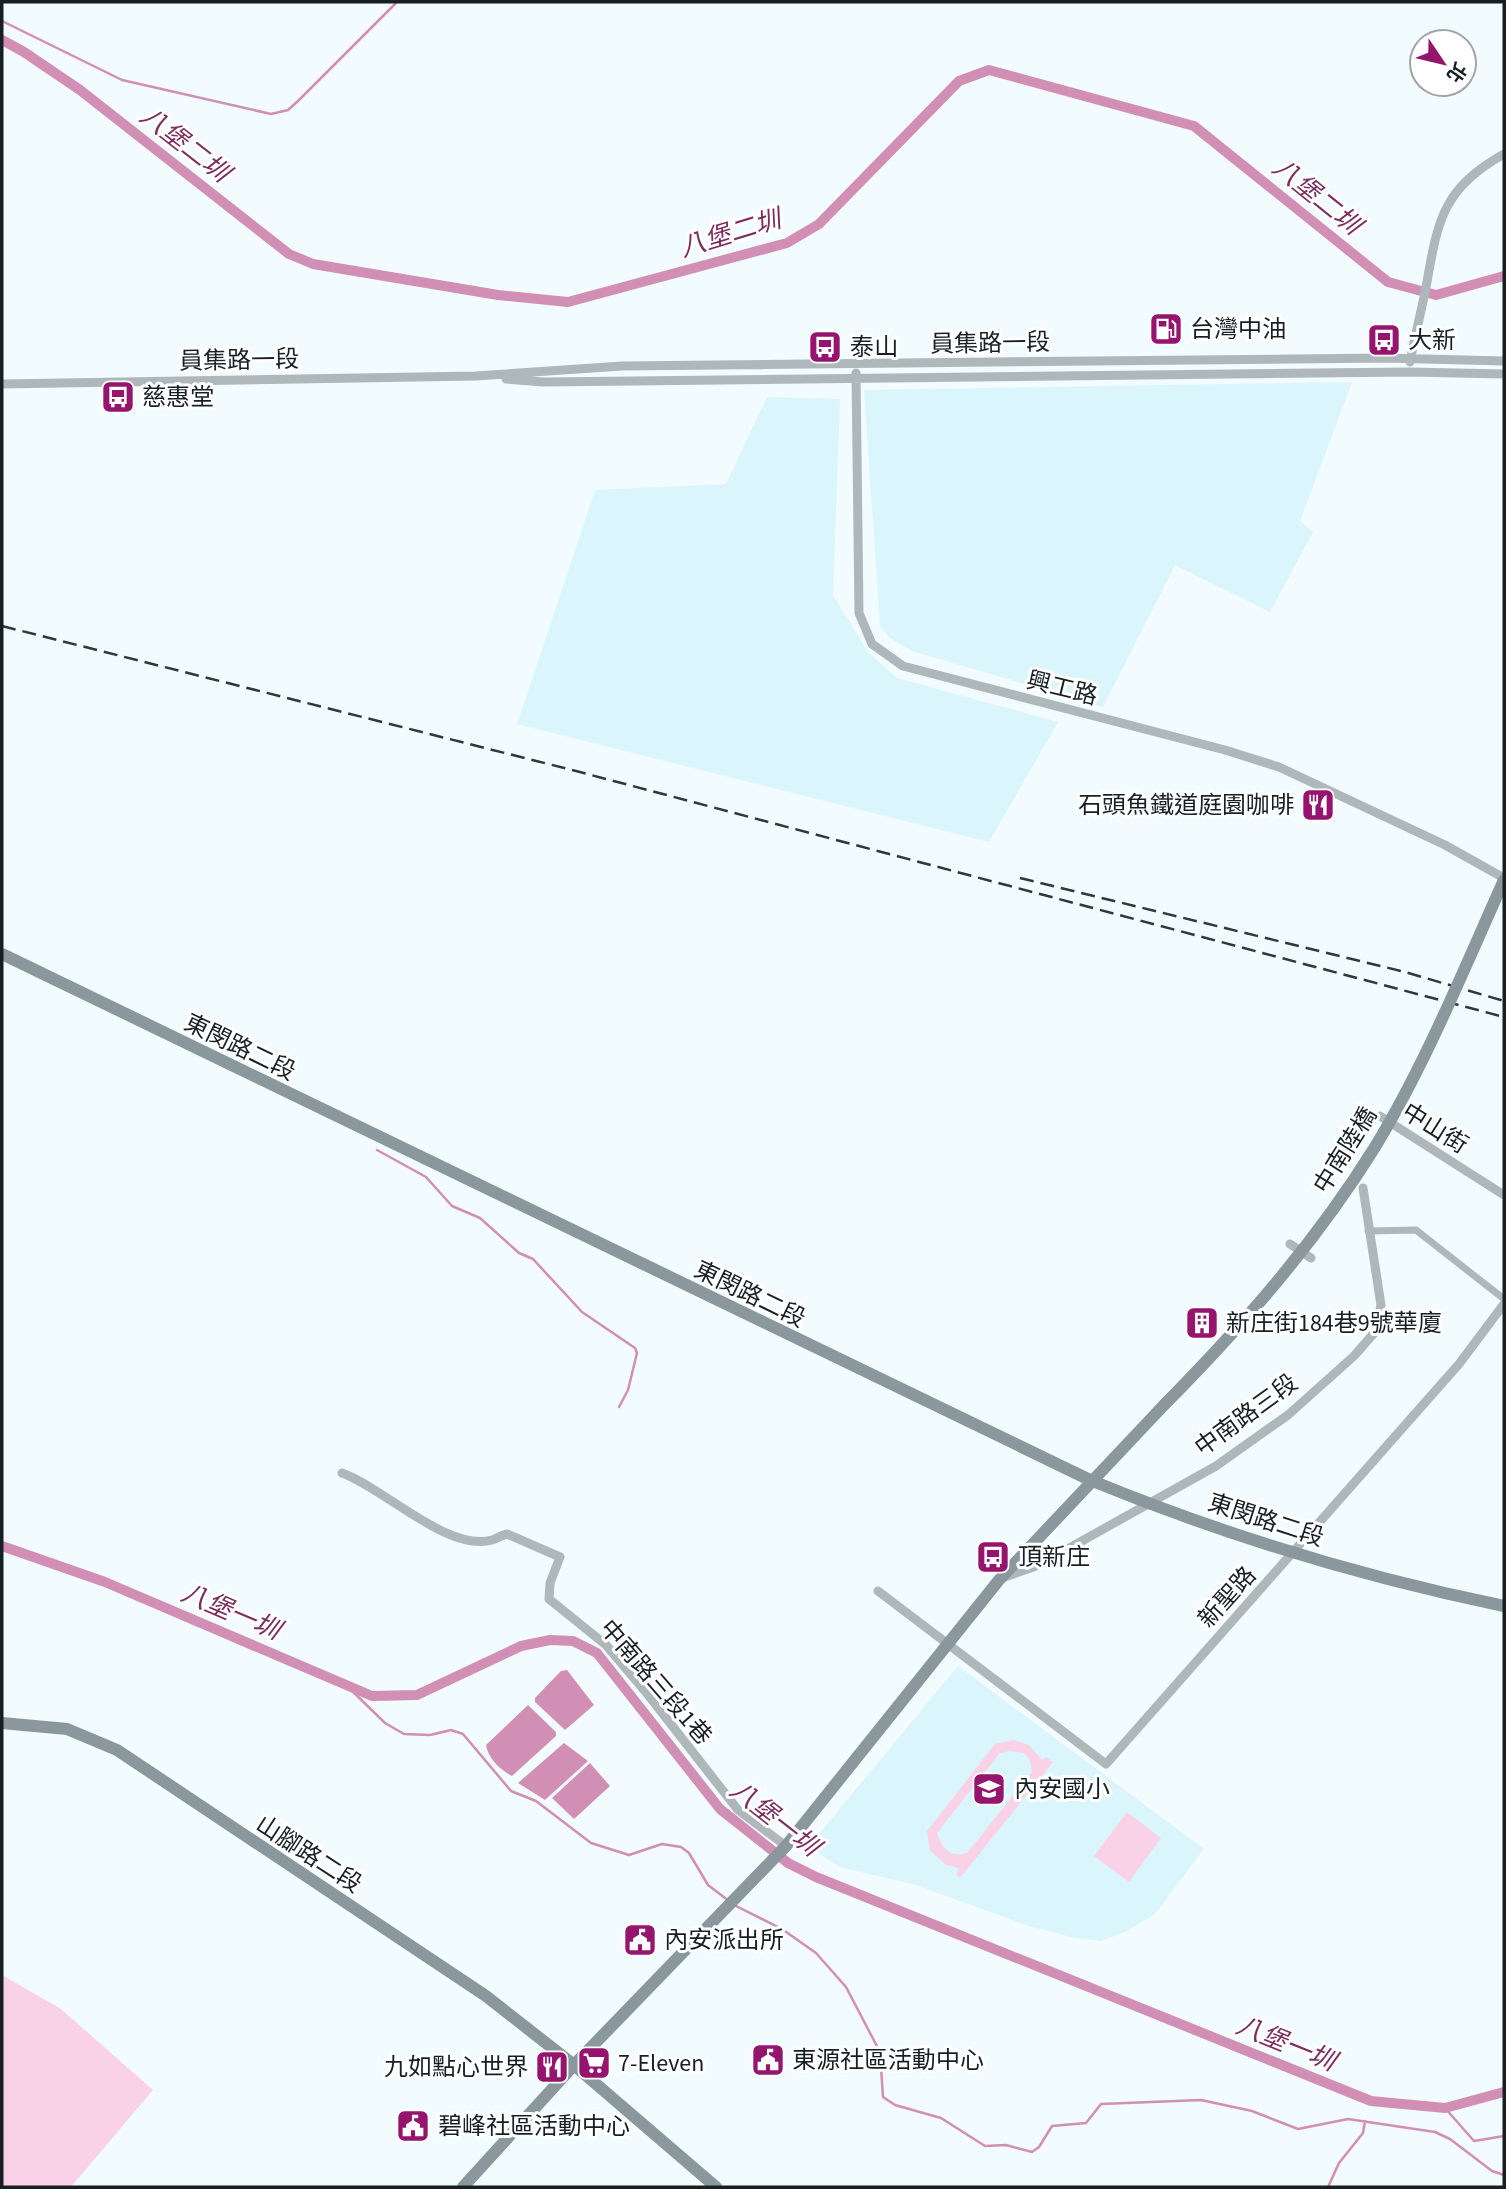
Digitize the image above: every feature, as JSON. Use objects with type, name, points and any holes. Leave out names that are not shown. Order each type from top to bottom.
[{"type":"main road","name":"中南陸橋","points":[[1090,1480],[1164,1405],[1296,1260],[1347,1191],[1391,1119],[1504,879]]},
{"type":"main road","name":"東閔路二段","points":[[2,954],[1090,1480],[1147,1503],[1380,1579],[1504,1606]]},
{"type":"main road","points":[[463,2187],[574,2065],[786,1846],[999,1580],[1090,1480]]},
{"type":"main road","name":"山腳路二段","points":[[2,1723],[67,1729],[117,1750],[486,1996],[574,2065],[716,2187]]},
{"type":"street","points":[[1409,372],[1438,223],[1444,209],[1467,178],[1504,155]]},
{"type":"street","points":[[1190,360],[1190,374]]},
{"type":"street","name":"員集路一段","points":[[2,384],[476,376],[622,366],[1190,360],[1504,361]]},
{"type":"street","name":"興工路","points":[[856,364],[859,613],[865,633],[883,654],[902,666],[1279,767],[1434,840],[1504,879]]},
{"type":"street","name":"員集路一段","points":[[476,376],[543,382],[1409,372],[1504,374]]},
{"type":"street","name":"中山街","points":[[1380,1116],[1504,1195]]},
{"type":"street","name":"中南路三段","points":[[999,1580],[1039,1565],[1216,1466],[1255,1441],[1327,1381],[1374,1332],[1381,1305],[1363,1188]]},
{"type":"street","points":[[1368,1231],[1416,1230],[1504,1301]]},
{"type":"street","points":[[1290,1244],[1311,1258]]},
{"type":"street","name":"新聖路","points":[[948,1643],[1106,1764],[1459,1364],[1504,1301]]},
{"type":"street","name":"中南路三段1巷","points":[[342,1473],[361,1479],[457,1538],[493,1540],[507,1534],[560,1557],[550,1583],[549,1599],[606,1645],[738,1810],[786,1846]]},
{"type":"street","points":[[878,1591],[948,1643]]},
{"type":"shaded area","points":[[1352,382],[1300,521],[1313,532],[1270,612],[1175,565],[1103,707],[912,651],[890,638],[880,626],[864,390]]},
{"type":"shaded area","points":[[767,397],[840,399],[833,595],[868,652],[897,678],[1058,722],[989,842],[517,724],[595,490],[726,484]]},
{"type":"shaded area","name":"內安國小","points":[[958,1666],[1204,1849],[1155,1914],[1125,1932],[1101,1941],[1071,1937],[1029,1926],[916,1885],[840,1867],[808,1847]]},
{"type":"shaded area","points":[[567,1670],[594,1705],[565,1730],[535,1702],[535,1698],[561,1671]]},
{"type":"shaded area","points":[[528,1705],[556,1732],[556,1736],[512,1776],[495,1763],[486,1745]]},
{"type":"shaded area","points":[[1014,1740],[1029,1745],[1042,1760],[1046,1757],[1053,1762],[960,1878],[956,1874],[959,1868],[946,1865],[930,1851],[927,1831],[995,1744]],"holes":[[[1000,1753],[1024,1753],[1030,1761],[1032,1772],[967,1853],[951,1853],[941,1843],[937,1833]]]},
{"type":"shaded area","points":[[564,1743],[588,1761],[545,1800],[518,1783]]},
{"type":"shaded area","points":[[590,1763],[610,1786],[574,1819],[552,1798]]},
{"type":"shaded area","points":[[1127,1812],[1161,1838],[1129,1882],[1094,1856]]},
{"type":"shaded area","points":[[2,1975],[61,2009],[153,2090],[71,2187],[2,2187]]},
{"type":"waterway","points":[[2,21],[122,80],[271,114],[288,110],[397,2]]},
{"type":"waterway","name":"八堡二圳","points":[[2,40],[80,90],[289,254],[313,264],[498,295],[568,302],[787,243],[819,224],[959,81],[989,70],[1194,126],[1388,282],[1436,295],[1504,276]]},
{"type":"waterway","points":[[377,1150],[426,1177],[452,1206],[480,1218],[519,1253],[533,1259],[582,1312],[635,1348],[637,1353],[628,1390],[619,1407]]},
{"type":"waterway","name":"八堡一圳","points":[[2,1546],[105,1582],[372,1696],[417,1695],[521,1646],[550,1640],[573,1641],[597,1653],[720,1809],[788,1863],[816,1877],[1371,2101],[1445,2108],[1504,2092]]},
{"type":"waterway","points":[[348,1687],[385,1723],[404,1734],[430,1735],[451,1730],[463,1734],[511,1791],[536,1801],[591,1843],[629,1855],[662,1844],[681,1847],[689,1853],[708,1885],[729,1901]]},
{"type":"waterway","points":[[734,1905],[782,1929],[816,1953],[846,1987],[880,2052],[883,2097],[895,2105],[941,2118],[985,2146],[1006,2145],[1032,2152],[1039,2147],[1052,2126],[1086,2123],[1101,2104],[1201,2100],[1252,2111],[1298,2129],[1348,2119],[1435,2132],[1450,2139],[1492,2171],[1504,2175]]},
{"type":"waterway","points":[[1445,2108],[1474,2141],[1504,2136]]},
{"type":"waterway","points":[[1328,2187],[1339,2163],[1363,2133],[1365,2121]]},
{"type":"railway","points":[[2,626],[576,771],[1504,1017]]},
{"type":"railway","points":[[1020,878],[1405,972],[1504,1001]]},
{"type":"place","name":"台灣中油","points":[[1166,329]]},
{"type":"place","name":"大新","points":[[1384,340]]},
{"type":"place","name":"泰山","points":[[825,347]]},
{"type":"place","name":"慈惠堂","points":[[118,397]]},
{"type":"place","name":"石頭魚鐵道庭園咖啡","points":[[1318,805]]},
{"type":"place","name":"新庄街184巷9號華廈","points":[[1202,1323]]},
{"type":"place","name":"頂新庄","points":[[993,1557]]},
{"type":"place","name":"內安國小","points":[[989,1789]]},
{"type":"place","name":"內安派出所","points":[[640,1940]]},
{"type":"place","name":"東源社區活動中心","points":[[768,2060]]},
{"type":"place","name":"7-Eleven","points":[[594,2063]]},
{"type":"place","name":"九如點心世界","points":[[552,2067]]},
{"type":"place","name":"碧峰社區活動中心","points":[[413,2126]]}]
